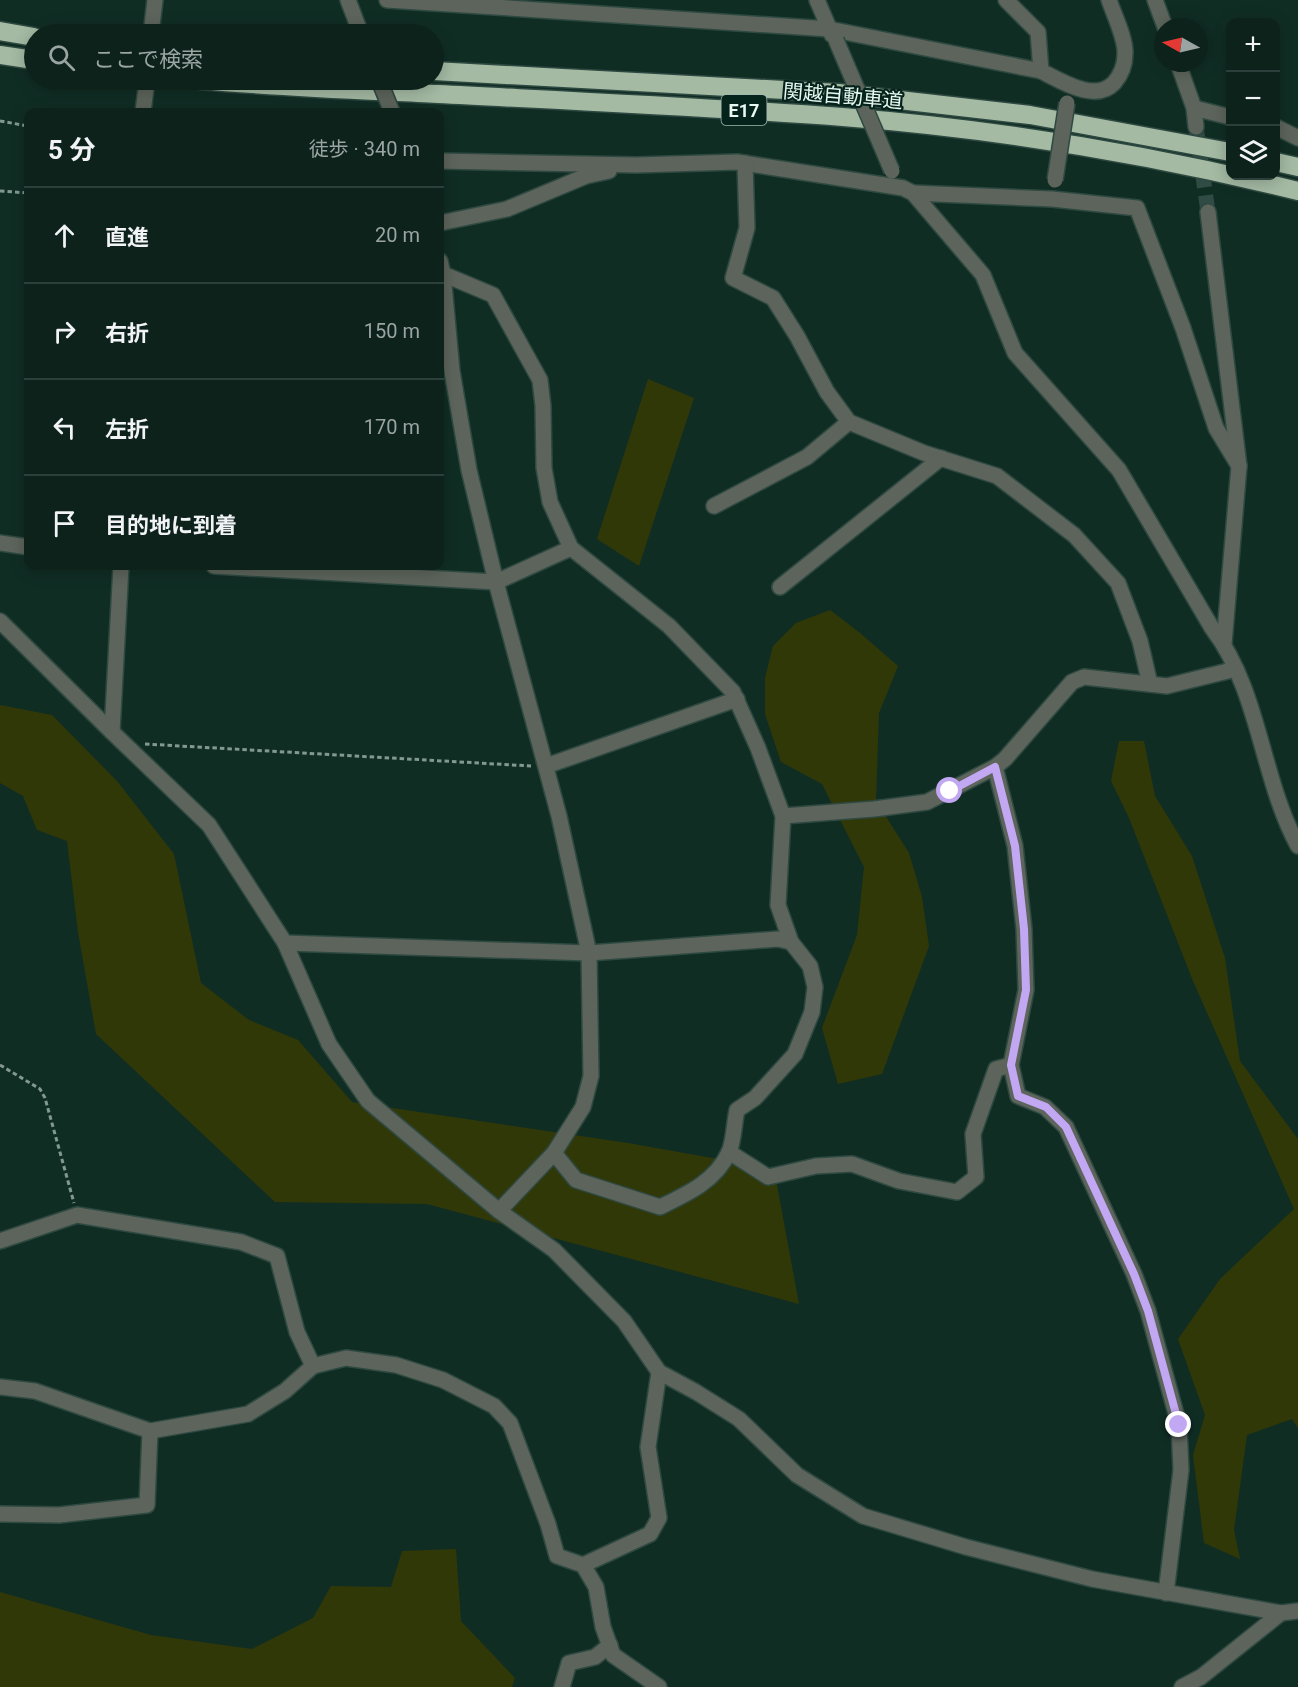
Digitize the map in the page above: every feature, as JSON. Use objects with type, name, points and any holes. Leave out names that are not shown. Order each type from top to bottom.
[{"type":"highway","points":[[0,32],[24,36]]},
{"type":"highway","points":[[0,55],[24,59]]},
{"type":"highway","name":"関越自動車道","points":[[444,71],[757,87],[918,101],[1041,117],[1226,151]]},
{"type":"highway","name":"関越自動車道","points":[[362,90],[666,105],[846,117],[924,125],[1028,138],[1120,153],[1290,189]]},
{"type":"street","points":[[152,24],[155,0]]},
{"type":"street","points":[[387,0],[832,34],[1041,71],[1070,86],[1096,92],[1108,89],[1121,76],[1125,53],[1109,0]]},
{"type":"street","points":[[818,0],[892,171],[983,275],[1015,353],[1119,470],[1212,628],[1224,644],[1236,669],[1262,742],[1286,824],[1298,846]]},
{"type":"street","points":[[1006,0],[1038,32],[1041,71]]},
{"type":"street","points":[[1155,0],[1162,18]]},
{"type":"street","points":[[350,6],[357,24]]},
{"type":"street","points":[[1181,72],[1194,108],[1196,127]]},
{"type":"street","points":[[1052,199],[1070,86]]},
{"type":"street","points":[[144,108],[146,90]]},
{"type":"street","points":[[383,90],[390,108]]},
{"type":"street","points":[[1194,108],[1226,116]]},
{"type":"street","points":[[1280,129],[1298,138]]},
{"type":"street","points":[[444,161],[636,165],[745,163],[908,191],[1052,199],[1137,208],[1183,328],[1216,428],[1239,466]]},
{"type":"street","points":[[745,163],[747,228],[733,278],[773,298],[797,336],[827,392],[849,422],[941,458],[997,476],[1074,535],[1118,583],[1140,641],[1150,684]]},
{"type":"street","points":[[444,222],[507,209],[586,176],[636,165]]},
{"type":"street","points":[[1208,212],[1239,466],[1224,644]]},
{"type":"street","points":[[444,270],[493,295],[540,380],[543,406],[544,468],[550,502],[571,548],[669,626],[733,692],[758,748],[783,816],[778,905],[791,942],[810,966],[815,987],[813,1011],[795,1054],[755,1098],[737,1110],[729,1152],[712,1177],[687,1194],[660,1207],[576,1180],[554,1153]]},
{"type":"street","points":[[444,296],[452,371],[467,459],[496,582],[559,816],[589,953],[591,1076],[583,1107],[554,1153],[499,1211]]},
{"type":"street","points":[[714,506],[807,457],[849,422]]},
{"type":"street","points":[[780,587],[941,458]]},
{"type":"street","points":[[0,543],[24,546]]},
{"type":"street","points":[[284,570],[496,582],[571,548]]},
{"type":"street","points":[[117,738],[120,570]]},
{"type":"street","points":[[0,621],[117,738],[209,825],[285,943],[329,1044],[368,1101],[499,1211],[554,1250],[624,1321],[659,1372],[740,1419],[797,1475],[863,1516],[966,1547],[1080,1576],[1281,1613],[1298,1611]]},
{"type":"street","points":[[783,816],[874,809],[927,802],[995,767],[1015,749],[1072,682],[1084,676],[1167,686],[1236,669]]},
{"type":"street","points":[[546,766],[736,699]]},
{"type":"street","points":[[995,767],[1015,846],[1024,929],[1026,990],[1011,1065],[1018,1096],[1046,1107],[1066,1127],[1134,1274],[1148,1311],[1179,1425],[1181,1470],[1166,1593]]},
{"type":"street","points":[[285,943],[589,953],[778,939],[791,942]]},
{"type":"street","points":[[729,1152],[768,1177],[816,1166],[852,1164],[899,1181],[957,1192],[976,1177],[974,1134],[996,1069],[1011,1065]]},
{"type":"street","points":[[0,1241],[77,1215],[241,1242],[277,1256],[297,1332],[313,1366]]},
{"type":"street","points":[[0,1387],[35,1391],[150,1431],[248,1414],[285,1391],[313,1366],[346,1358],[396,1365],[443,1380],[494,1406],[510,1423],[548,1524],[557,1556],[583,1565],[596,1587],[603,1627],[613,1655],[659,1687]]},
{"type":"street","points":[[583,1565],[650,1534],[659,1518],[648,1447],[659,1372]]},
{"type":"street","points":[[0,1514],[59,1515],[147,1505],[150,1431]]},
{"type":"street","points":[[1182,1687],[1201,1677],[1281,1613]]},
{"type":"street","points":[[562,1687],[569,1663],[596,1657],[610,1645]]},
{"type":"path","points":[[0,121],[24,125]]},
{"type":"path","points":[[0,191],[24,193]]},
{"type":"path","points":[[117,738],[546,766]]},
{"type":"path","points":[[0,1065],[40,1089],[45,1098],[77,1215]]},
{"type":"green space","points":[[648,379],[694,398],[639,566],[597,539]]},
{"type":"green space","points":[[830,610],[898,666],[879,713],[876,801],[909,853],[922,897],[929,946],[882,1074],[838,1084],[822,1028],[857,935],[864,867],[822,784],[781,762],[765,714],[765,678],[773,646],[796,623]]},
{"type":"green space","points":[[0,705],[52,715],[117,781],[174,854],[201,983],[249,1020],[298,1040],[352,1102],[628,1143],[774,1169],[799,1304],[427,1204],[275,1202],[96,1034],[78,932],[67,841],[37,830],[23,796],[0,783]]},
{"type":"green space","points":[[1119,741],[1144,741],[1155,796],[1192,856],[1225,958],[1240,1061],[1298,1139],[1298,1428],[1292,1419],[1247,1435],[1234,1530],[1240,1559],[1204,1543],[1193,1455],[1205,1415],[1178,1339],[1220,1279],[1294,1209],[1193,981],[1129,818],[1111,781]]},
{"type":"green space","points":[[456,1549],[461,1621],[515,1678],[512,1687],[0,1687],[0,1592],[151,1635],[252,1649],[313,1618],[331,1586],[391,1587],[402,1551]]},
{"type":"tunnel","points":[[1196,127],[1208,212]]},
{"type":"route","points":[[950,791],[995,767],[1015,846],[1024,929],[1026,990],[1011,1065],[1018,1096],[1046,1107],[1066,1127],[1134,1274],[1148,1311],[1179,1425]]}]
